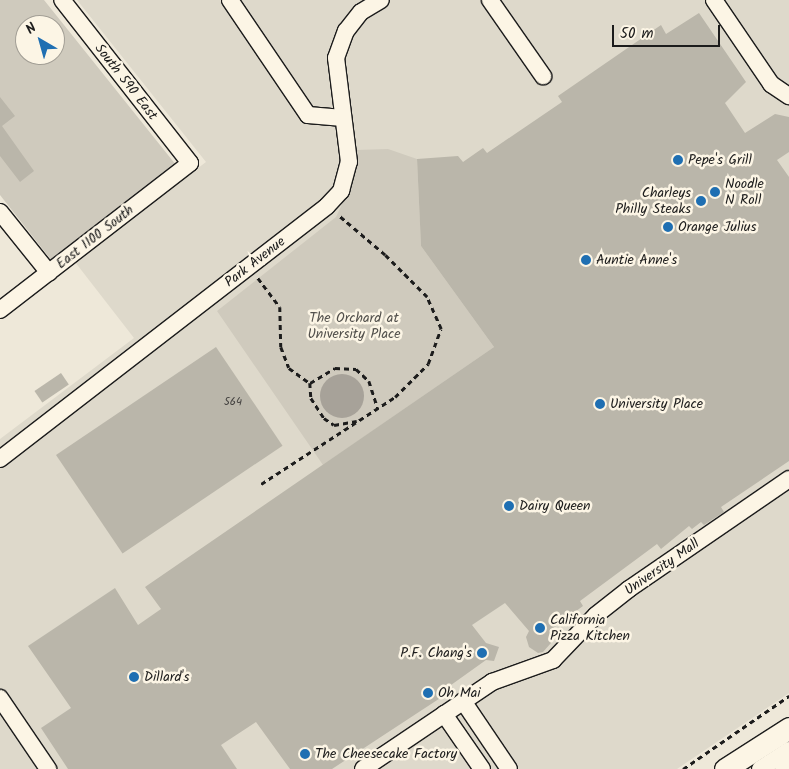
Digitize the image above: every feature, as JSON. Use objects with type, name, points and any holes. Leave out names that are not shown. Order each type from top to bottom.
[{"type":"main road","points":[[725,769],[789,728]]},
{"type":"street","name":"South 590 East","points":[[62,0],[190,164]]},
{"type":"street","points":[[230,0],[308,115],[343,118]]},
{"type":"street","name":"Park Avenue","points":[[0,459],[326,206],[340,191],[349,162],[336,58],[346,30],[361,12],[381,0]]},
{"type":"street","points":[[490,0],[542,76]]},
{"type":"street","points":[[714,0],[771,84],[789,96]]},
{"type":"street","name":"East 1100 South","points":[[0,310],[190,164]]},
{"type":"street","points":[[0,212],[49,272]]},
{"type":"street","name":"University Mall","points":[[363,769],[492,682],[553,660],[596,615],[629,589],[789,479]]},
{"type":"street","points":[[0,698],[48,769]]},
{"type":"street","points":[[463,701],[509,769]]},
{"type":"street","points":[[444,714],[482,769]]},
{"type":"street","points":[[760,769],[789,750]]},
{"type":"street","points":[[784,769],[789,766]]},
{"type":"path","points":[[261,484],[395,397],[428,364],[441,329],[427,297],[385,255],[326,206]]},
{"type":"path","points":[[249,266],[280,307],[281,347],[289,368],[310,383]]},
{"type":"path","points":[[310,383],[335,368],[356,369],[369,381],[378,408]]},
{"type":"path","points":[[310,383],[311,398],[324,418],[334,424],[359,420]]},
{"type":"path","points":[[682,769],[789,696]]},
{"type":"shaded area","name":"University Place","points":[[77,0],[789,0],[789,693],[677,769],[0,769],[0,439],[134,338],[75,262],[206,162]]},
{"type":"shaded area","points":[[346,374],[358,380],[363,387],[363,405],[358,412],[351,417],[338,418],[330,415],[323,408],[320,392],[323,384],[330,377]]},
{"type":"green space","points":[[0,0],[44,0],[56,15],[15,15],[15,65],[65,65],[65,26],[176,165],[52,261],[0,195]]},
{"type":"green space","name":"The Orchard at University Place","points":[[388,149],[417,159],[421,246],[494,347],[323,465],[217,311],[336,217],[351,185],[356,150]]},
{"type":"building","name":"University Place","points":[[699,13],[746,82],[725,103],[745,133],[775,114],[789,117],[789,152],[777,160],[789,177],[789,461],[721,507],[724,512],[704,525],[701,522],[692,529],[689,526],[661,549],[657,544],[580,601],[583,606],[552,629],[551,643],[543,652],[538,653],[529,647],[526,637],[529,631],[505,603],[472,625],[486,643],[499,647],[494,661],[486,660],[451,685],[454,689],[332,769],[290,769],[256,722],[221,745],[237,769],[68,769],[41,728],[71,708],[28,646],[115,588],[138,625],[161,609],[145,587],[494,347],[421,246],[417,159],[458,156],[463,162],[483,148],[487,153],[562,102],[558,96],[661,25],[666,34]]},
{"type":"building","points":[[0,97],[15,116],[2,126],[34,171],[20,182],[0,156]]},
{"type":"building","points":[[216,347],[283,446],[123,554],[56,455]]},
{"type":"building","points":[[61,373],[69,385],[42,403],[34,391]]},
{"type":"place","name":"Pepe's Grill","points":[[678,160]]},
{"type":"place","name":"Noodle N Roll","points":[[715,192]]},
{"type":"place","name":"Charleys Philly Steaks","points":[[701,201]]},
{"type":"place","name":"Orange Julius","points":[[668,227]]},
{"type":"place","name":"Auntie Anne's","points":[[586,260]]},
{"type":"place","name":"University Place","points":[[600,404]]},
{"type":"place","name":"Dairy Queen","points":[[509,506]]},
{"type":"place","name":"California Pizza Kitchen","points":[[540,628]]},
{"type":"place","name":"P.F. Chang's","points":[[482,653]]},
{"type":"place","name":"Dillard's","points":[[134,677]]},
{"type":"place","name":"Oh Mai","points":[[428,693]]},
{"type":"place","name":"The Cheesecake Factory","points":[[305,754]]}]
